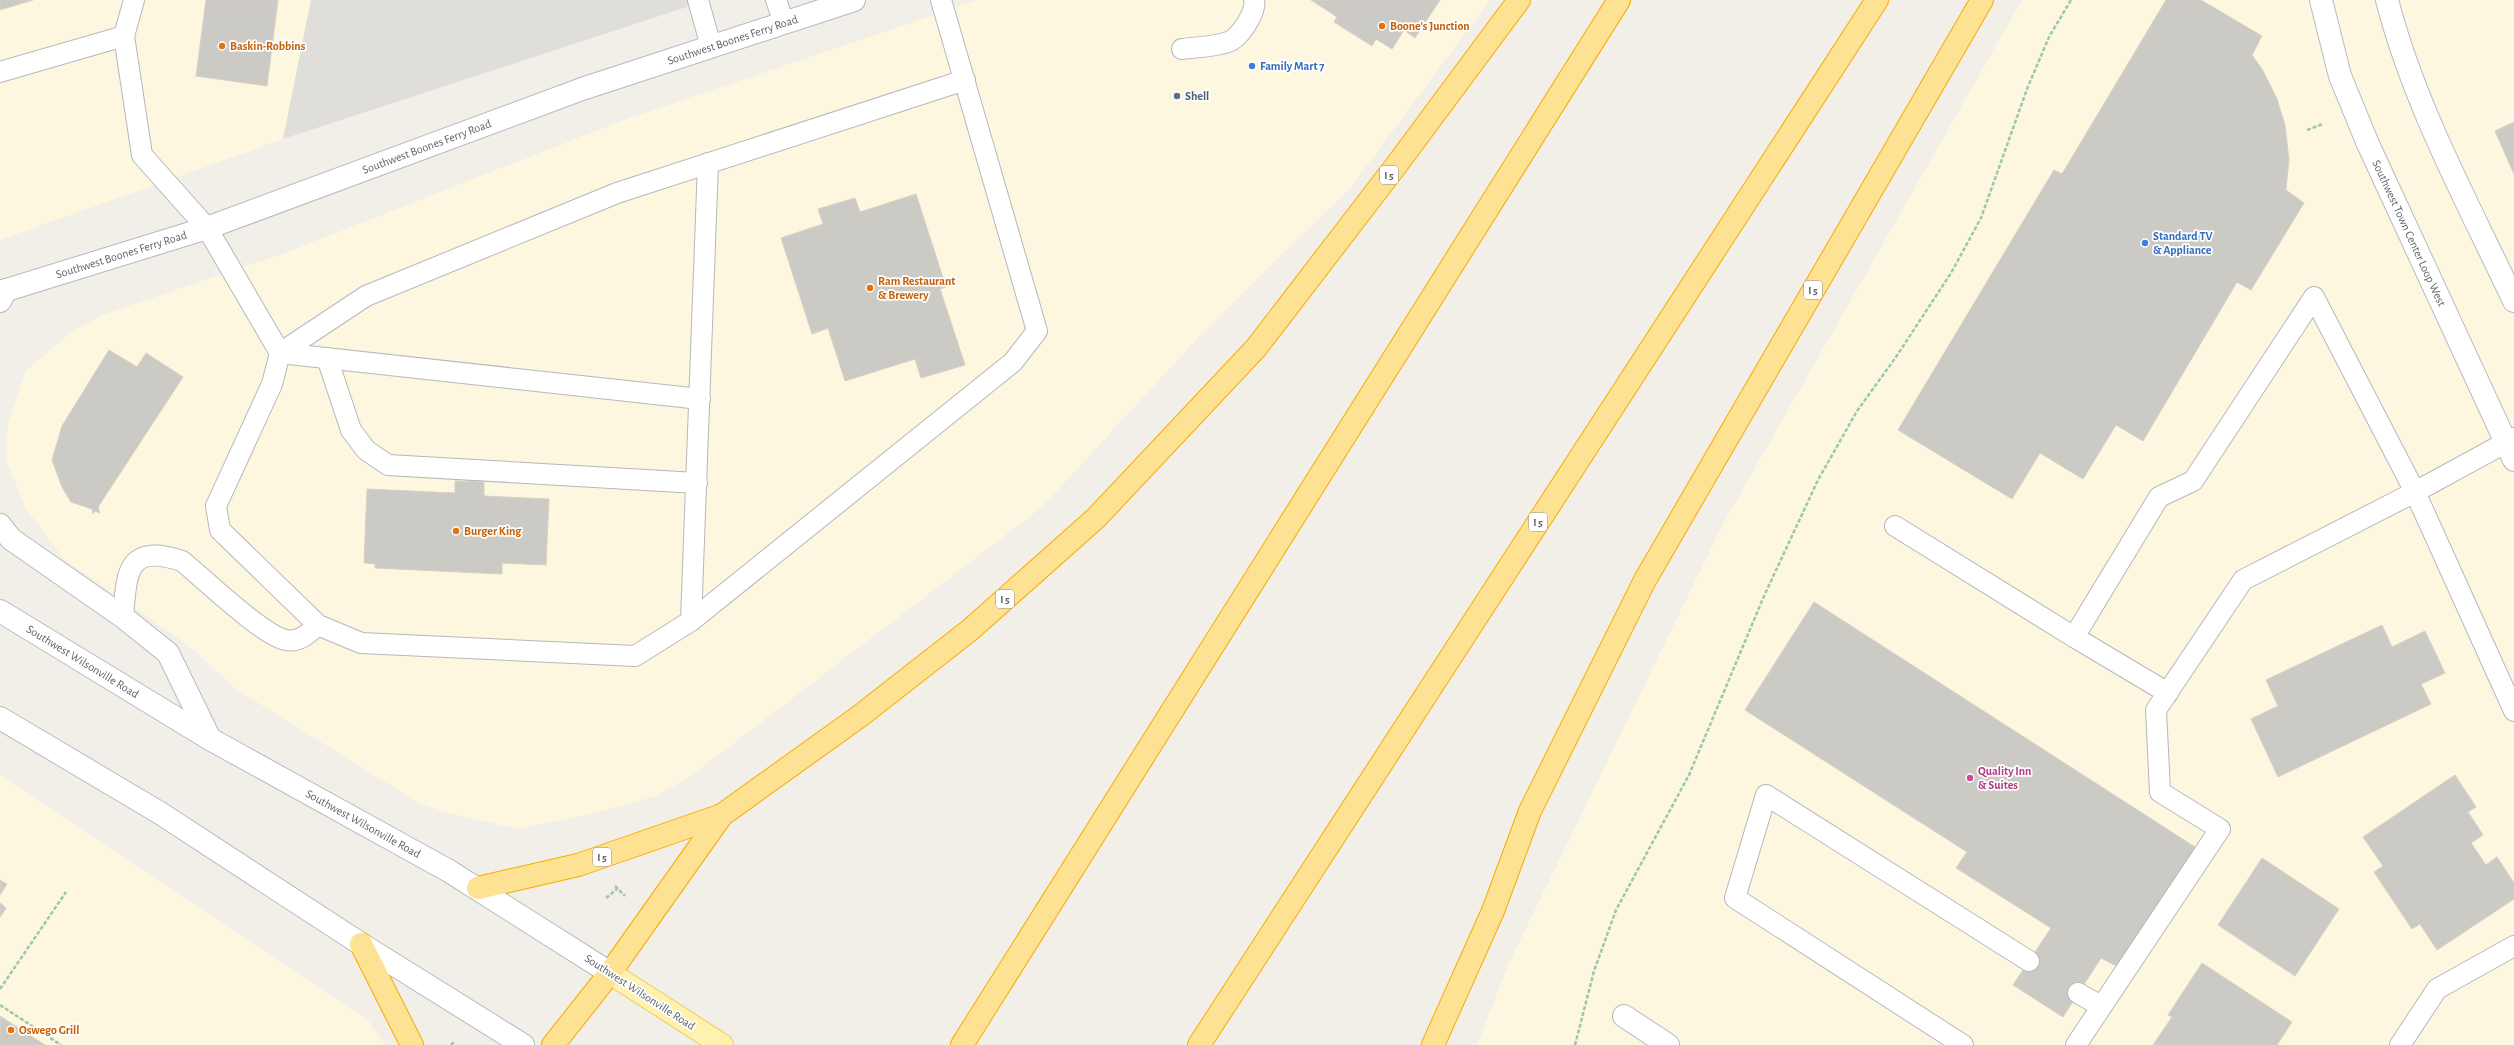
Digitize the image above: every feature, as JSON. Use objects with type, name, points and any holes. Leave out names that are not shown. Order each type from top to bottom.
[{"type":"highway","name":"I 5","points":[[478,888],[578,865],[722,815],[860,716],[970,630],[1096,518],[1256,348],[1395,167],[1519,0]]},
{"type":"highway","points":[[964,1042],[1620,0]]},
{"type":"highway","name":"I 5","points":[[1199,1045],[1877,0]]},
{"type":"highway","name":"I 5","points":[[1433,1045],[1492,911],[1530,811],[1645,580],[1982,0]]},
{"type":"highway","name":"I 5","points":[[553,1045],[610,974],[722,815]]},
{"type":"highway","points":[[361,944],[412,1045]]},
{"type":"main road","name":"Southwest Boones Ferry Road","points":[[2,294],[207,228],[582,89],[854,0]]},
{"type":"main road","name":"Southwest Town Center Loop West","points":[[2321,0],[2340,76],[2368,144],[2511,446]]},
{"type":"main road","points":[[2387,0],[2398,44],[2430,121],[2514,301]]},
{"type":"main road","points":[[0,525],[11,539],[123,617],[168,652],[210,739]]},
{"type":"main road","name":"Southwest Wilsonville Road","points":[[0,611],[210,739],[478,888],[722,1045]]},
{"type":"main road","points":[[0,718],[160,813],[361,944],[523,1045]]},
{"type":"main road","points":[[1624,1016],[1668,1045]]},
{"type":"lane","points":[[134,0],[124,36],[142,155],[207,228],[280,353]]},
{"type":"lane","points":[[698,0],[711,46]]},
{"type":"lane","points":[[776,0],[784,23]]},
{"type":"lane","points":[[941,0],[965,80],[1027,302],[1038,331],[1014,362],[692,621],[635,656],[361,643],[318,625],[220,530],[216,506],[272,384],[280,353],[366,296],[617,193],[965,80]]},
{"type":"lane","points":[[1182,48],[1230,42],[1249,22],[1256,5],[1254,0]]},
{"type":"lane","points":[[0,72],[124,36]]},
{"type":"lane","points":[[692,621],[708,163]]},
{"type":"lane","points":[[2074,637],[2159,497],[2193,481],[2314,297],[2415,492],[2514,711]]},
{"type":"lane","points":[[280,353],[700,399]]},
{"type":"lane","points":[[327,358],[351,430],[366,450],[388,465],[697,483]]},
{"type":"lane","points":[[2076,1045],[2220,829],[2160,792],[2156,710],[2243,580],[2415,492],[2511,446]]},
{"type":"lane","points":[[1895,526],[2074,637],[2168,693]]},
{"type":"lane","points":[[123,617],[126,578],[133,564],[147,555],[165,556],[182,561],[266,631],[287,640],[304,637],[318,625]]},
{"type":"lane","points":[[1963,1045],[1735,898],[1766,795],[2029,961]]},
{"type":"lane","points":[[2400,1045],[2437,988],[2514,946]]},
{"type":"lane","points":[[2078,993],[2101,1006]]},
{"type":"path","points":[[1575,1045],[1594,971],[1616,910],[1689,775],[1764,596],[1818,480],[1857,411],[1896,357],[1951,272],[1981,218],[2027,89],[2049,37],[2071,0]]},
{"type":"path","points":[[2308,130],[2323,124]]},
{"type":"path","points":[[606,898],[616,889],[626,897]]},
{"type":"path","points":[[0,990],[66,892]]},
{"type":"path","points":[[0,1006],[61,1045]]},
{"type":"path","points":[[451,1045],[456,1041]]},
{"type":"shaded area","points":[[0,0],[311,0],[283,139],[0,240]]},
{"type":"shaded area","points":[[311,0],[708,0],[283,139]]},
{"type":"shaded area","points":[[978,0],[1490,0],[1350,188],[1206,329],[1042,507],[687,779],[656,796],[592,814],[517,829],[445,812],[417,802],[233,687],[193,649],[64,559],[25,507],[6,459],[8,424],[26,371],[71,332],[105,314],[285,253],[621,121]]},
{"type":"shaded area","points":[[2022,0],[2514,0],[2514,1045],[1477,1045],[1509,963],[1723,524]]},
{"type":"shaded area","points":[[0,775],[368,1020],[385,1045],[0,1045]]},
{"type":"building","points":[[0,0],[33,0],[0,10]]},
{"type":"building","points":[[206,0],[278,0],[267,86],[196,76]]},
{"type":"building","name":"Boone's Junction","points":[[1311,0],[1440,0],[1415,38],[1404,30],[1392,49],[1376,39],[1372,46],[1334,22],[1337,17]]},
{"type":"building","name":"Standard TV & Appliance","points":[[2166,0],[2201,0],[2262,36],[2252,55],[2262,69],[2277,99],[2285,125],[2289,160],[2286,190],[2304,203],[2251,290],[2237,282],[2143,441],[2116,425],[2083,479],[2040,453],[2012,499],[1898,430],[2054,170],[2062,174]]},
{"type":"building","points":[[2514,122],[2514,174],[2495,131]]},
{"type":"building","name":"Ram Restaurant & Brewery","points":[[916,194],[946,287],[940,289],[965,365],[921,378],[915,359],[845,381],[828,328],[812,334],[781,238],[823,224],[818,209],[855,198],[860,212]]},
{"type":"building","points":[[109,350],[137,367],[146,353],[183,377],[98,507],[100,513],[95,511],[93,514],[92,509],[71,502],[62,487],[52,460],[62,426]]},
{"type":"building","name":"Burger King","points":[[455,481],[484,482],[484,496],[549,499],[546,565],[502,563],[502,574],[375,568],[375,564],[364,563],[367,489],[455,493]]},
{"type":"building","name":"Quality Inn & Suites","points":[[1814,602],[2195,847],[2118,967],[2101,958],[2063,1017],[2013,985],[2051,928],[1956,868],[1967,852],[1745,710]]},
{"type":"building","points":[[2382,625],[2392,647],[2425,631],[2445,673],[2421,684],[2431,704],[2278,777],[2251,719],[2278,706],[2266,680]]},
{"type":"building","points":[[2455,775],[2476,807],[2468,812],[2483,835],[2471,843],[2486,865],[2497,857],[2514,883],[2514,899],[2437,950],[2420,924],[2412,929],[2374,872],[2383,866],[2363,837]]},
{"type":"building","points":[[2262,858],[2339,909],[2295,976],[2218,925]]},
{"type":"building","points":[[0,880],[7,884],[0,895]]},
{"type":"building","points":[[0,903],[6,908],[0,917]]},
{"type":"building","points":[[2202,963],[2292,1022],[2277,1045],[2153,1045],[2172,1017],[2168,1015]]},
{"type":"building","name":"Oswego Grill","points":[[0,1016],[45,1045],[0,1045]]},
{"type":"place","name":"Boone's Junction","points":[[1382,26]]},
{"type":"place","name":"Baskin-Robbins","points":[[222,46]]},
{"type":"place","name":"Family Mart 7","points":[[1252,66]]},
{"type":"place","name":"Shell","points":[[1177,96]]},
{"type":"place","name":"Standard TV & Appliance","points":[[2145,243]]},
{"type":"place","name":"Ram Restaurant & Brewery","points":[[870,288]]},
{"type":"place","name":"Burger King","points":[[456,531]]},
{"type":"place","name":"Quality Inn & Suites","points":[[1970,778]]},
{"type":"place","name":"Oswego Grill","points":[[11,1030]]}]
